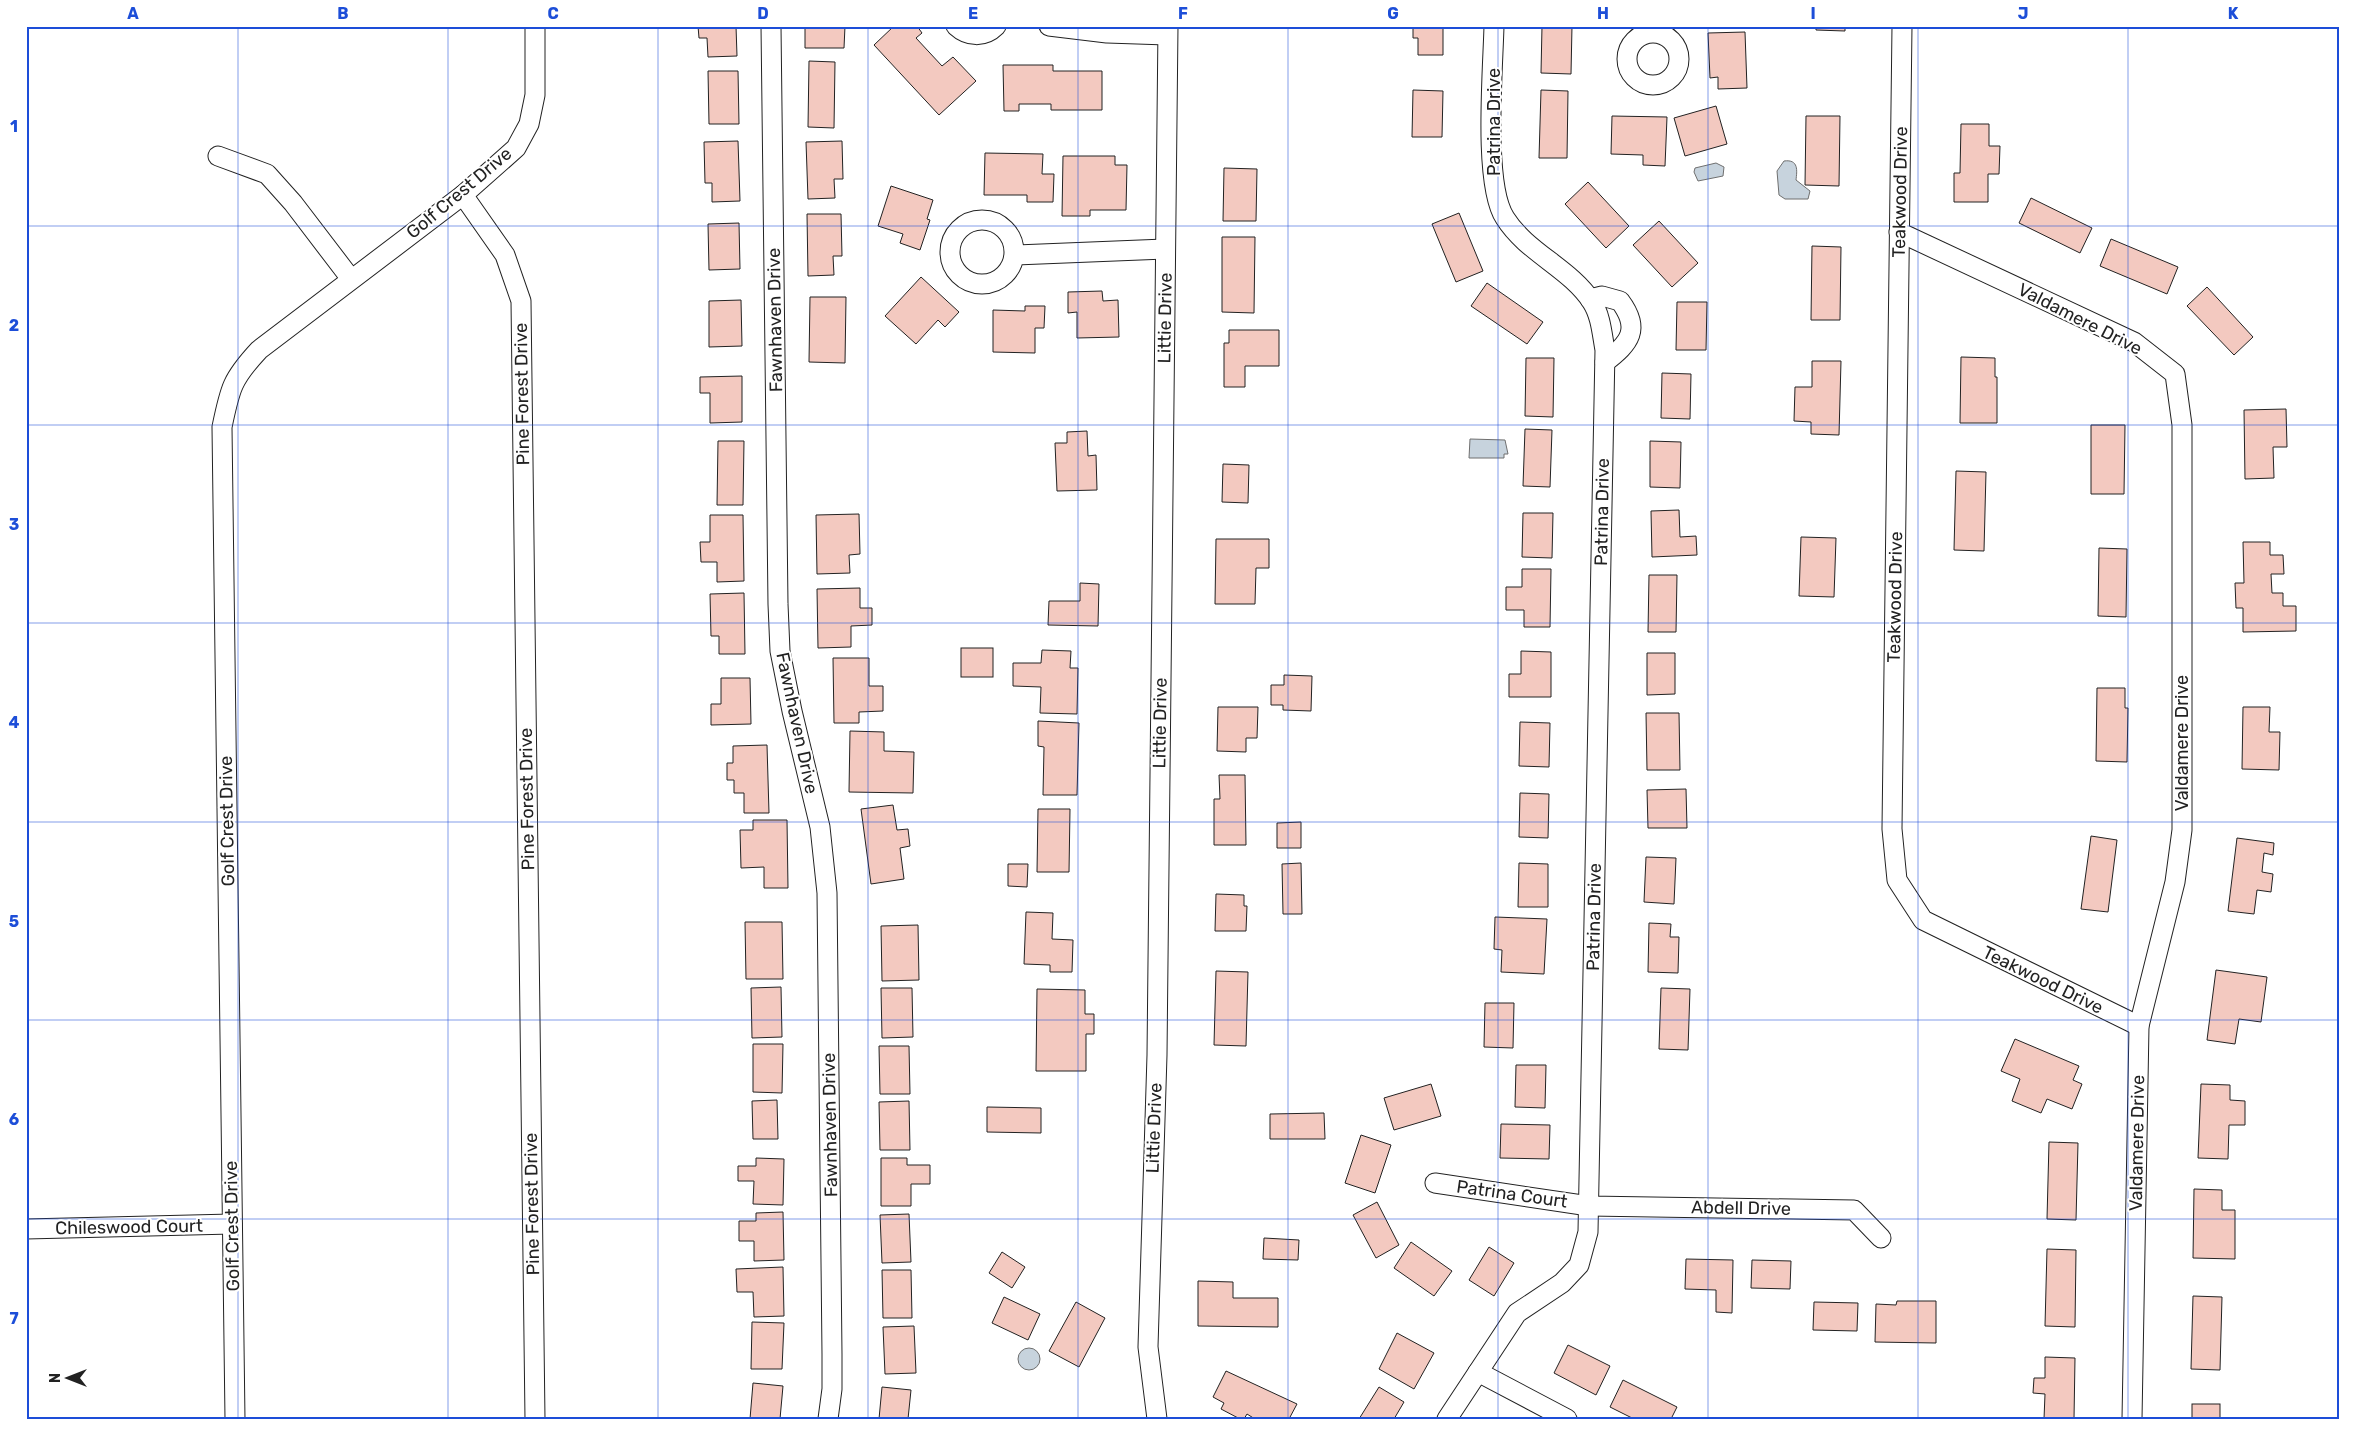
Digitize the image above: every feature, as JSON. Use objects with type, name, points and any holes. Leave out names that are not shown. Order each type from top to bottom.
[{"type":"street","name":"Golf Crest Drive","points":[[236,1419],[222,427],[229,393],[238,372],[259,350],[463,195],[516,148],[529,124],[535,95],[535,26]]},
{"type":"street","name":"Fawnhaven Drive","points":[[772,26],[780,651],[820,827],[827,893],[832,1344],[832,1389],[828,1419]]},
{"type":"street","points":[[956,26],[972,35],[982,35],[996,26]]},
{"type":"street","points":[[1049,26],[1106,33],[1168,30]]},
{"type":"street","name":"Patrina Drive","points":[[1447,1419],[1517,1313],[1562,1283],[1579,1265],[1588,1232],[1589,1206],[1605,350],[1598,316],[1590,299],[1580,287],[1527,245],[1500,210],[1492,175],[1494,26]]},
{"type":"street","name":"Teakwood Drive","points":[[1902,26],[1892,829],[1897,880],[1922,920],[2138,1026]]},
{"type":"street","name":"Littie Drive","points":[[1157,1419],[1148,1348],[1156,1056],[1168,30]]},
{"type":"street","points":[[218,156],[267,174],[293,203],[351,279]]},
{"type":"street","name":"Pine Forest Drive","points":[[463,195],[505,255],[521,301],[535,1419]]},
{"type":"street","name":"Valdamere Drive","points":[[1899,232],[2134,342],[2175,374],[2182,425],[2182,830],[2173,890],[2138,1026],[2132,1419]]},
{"type":"street","points":[[1015,255],[1165,249]]},
{"type":"street","points":[[1590,299],[1602,296],[1620,301],[1632,321],[1630,336],[1620,351],[1605,362]]},
{"type":"street","name":"Patrina Court","points":[[1435,1183],[1589,1206]]},
{"type":"street","name":"Abdell Drive","points":[[1589,1206],[1854,1210],[1881,1238]]},
{"type":"street","name":"Chileswood Court","points":[[26,1229],[232,1224]]},
{"type":"street","points":[[1478,1372],[1567,1419]]},
{"type":"shaded area","points":[[1784,161],[1795,164],[1797,170],[1796,180],[1810,191],[1808,199],[1785,199],[1779,195],[1777,171]]},
{"type":"shaded area","points":[[1716,163],[1724,167],[1723,176],[1698,181],[1694,172],[1695,168]]},
{"type":"shaded area","points":[[1470,439],[1505,440],[1508,454],[1504,454],[1504,458],[1469,458]]},
{"type":"shaded area","points":[[1029,1348],[1037,1351],[1040,1359],[1037,1367],[1029,1370],[1021,1367],[1018,1359],[1021,1351]]},
{"type":"building","points":[[698,26],[736,26],[737,56],[708,57],[707,38],[699,38]]},
{"type":"building","points":[[805,26],[845,26],[844,48],[805,48]]},
{"type":"building","points":[[894,26],[917,26],[922,33],[916,38],[942,66],[953,57],[976,81],[939,115],[874,45]]},
{"type":"building","points":[[1413,26],[1443,26],[1443,55],[1418,55],[1418,38],[1413,38]]},
{"type":"building","points":[[1542,26],[1572,26],[1571,74],[1541,73]]},
{"type":"building","points":[[1816,26],[1845,26],[1845,31],[1816,30]]},
{"type":"building","points":[[1745,32],[1747,88],[1718,89],[1718,77],[1710,78],[1708,33]]},
{"type":"building","points":[[809,61],[835,62],[834,128],[808,127]]},
{"type":"building","points":[[1003,65],[1053,65],[1053,71],[1102,71],[1102,110],[1051,110],[1051,104],[1019,104],[1019,111],[1004,111]]},
{"type":"building","points":[[708,71],[738,71],[739,124],[709,124]]},
{"type":"building","points":[[1413,90],[1443,91],[1442,137],[1412,137]]},
{"type":"building","points":[[1541,90],[1568,91],[1567,158],[1539,158]]},
{"type":"building","points":[[1716,106],[1727,144],[1685,156],[1674,118]]},
{"type":"building","points":[[1612,116],[1667,117],[1665,166],[1643,165],[1643,155],[1611,154]]},
{"type":"building","points":[[1806,116],[1840,116],[1839,186],[1805,185]]},
{"type":"building","points":[[1961,124],[1989,124],[1989,146],[2000,146],[1999,174],[1988,174],[1988,202],[1954,202],[1954,173],[1960,173]]},
{"type":"building","points":[[738,141],[740,201],[712,202],[712,183],[705,183],[704,142]]},
{"type":"building","points":[[842,141],[843,179],[834,179],[835,198],[808,199],[806,142]]},
{"type":"building","points":[[985,153],[1043,154],[1042,174],[1054,174],[1053,202],[1027,202],[1027,195],[984,195]]},
{"type":"building","points":[[1063,156],[1115,156],[1115,165],[1127,165],[1126,210],[1090,210],[1090,216],[1062,216]]},
{"type":"building","points":[[1224,168],[1257,169],[1256,221],[1223,221]]},
{"type":"building","points":[[1588,182],[1629,226],[1606,248],[1565,204]]},
{"type":"building","points":[[891,186],[933,200],[927,219],[930,220],[920,250],[900,243],[903,234],[878,226]]},
{"type":"building","points":[[2031,198],[2092,228],[2080,253],[2019,223]]},
{"type":"building","points":[[1459,213],[1483,271],[1456,282],[1432,224]]},
{"type":"building","points":[[807,214],[841,214],[842,256],[833,256],[834,275],[808,276]]},
{"type":"building","points":[[1659,221],[1698,263],[1672,287],[1633,245]]},
{"type":"building","points":[[739,223],[740,269],[709,270],[708,224]]},
{"type":"building","points":[[1222,237],[1255,237],[1254,313],[1222,312]]},
{"type":"building","points":[[2111,239],[2178,267],[2167,294],[2100,266]]},
{"type":"building","points":[[1812,246],[1841,247],[1840,320],[1811,320]]},
{"type":"building","points":[[921,277],[959,312],[945,327],[938,320],[916,344],[885,316]]},
{"type":"building","points":[[1487,283],[1543,322],[1527,344],[1471,306]]},
{"type":"building","points":[[2207,287],[2253,337],[2234,355],[2187,306]]},
{"type":"building","points":[[1102,291],[1103,301],[1118,300],[1119,337],[1077,338],[1077,312],[1068,313],[1068,292]]},
{"type":"building","points":[[810,297],[846,297],[845,363],[809,362]]},
{"type":"building","points":[[741,300],[742,346],[709,347],[709,301]]},
{"type":"building","points":[[1677,302],[1707,302],[1706,350],[1676,350]]},
{"type":"building","points":[[1025,306],[1045,306],[1044,328],[1035,328],[1035,353],[993,352],[993,310],[1025,311]]},
{"type":"building","points":[[1229,330],[1279,330],[1279,366],[1245,366],[1245,387],[1224,387],[1224,343],[1229,343]]},
{"type":"building","points":[[1961,357],[1995,358],[1997,423],[1960,423]]},
{"type":"building","points":[[1526,358],[1554,358],[1553,417],[1525,416]]},
{"type":"building","points":[[1812,361],[1841,361],[1839,435],[1811,434],[1811,422],[1794,421],[1795,387],[1812,387]]},
{"type":"building","points":[[1662,373],[1691,374],[1690,419],[1661,418]]},
{"type":"building","points":[[742,376],[742,422],[710,423],[710,393],[700,393],[700,377]]},
{"type":"building","points":[[2286,409],[2287,447],[2273,447],[2274,478],[2245,479],[2244,410]]},
{"type":"building","points":[[2091,425],[2125,425],[2124,494],[2091,494]]},
{"type":"building","points":[[1525,429],[1552,430],[1550,487],[1523,486]]},
{"type":"building","points":[[1087,431],[1088,456],[1096,455],[1097,490],[1057,491],[1055,443],[1067,443],[1067,432]]},
{"type":"building","points":[[718,441],[744,441],[743,505],[717,505]]},
{"type":"building","points":[[1650,441],[1681,442],[1680,488],[1650,487]]},
{"type":"building","points":[[1223,464],[1249,465],[1248,503],[1222,502]]},
{"type":"building","points":[[1956,471],[1986,472],[1984,551],[1954,550]]},
{"type":"building","points":[[1679,510],[1680,537],[1696,536],[1697,555],[1652,557],[1651,511]]},
{"type":"building","points":[[1523,513],[1553,513],[1552,558],[1522,557]]},
{"type":"building","points":[[859,514],[860,554],[849,555],[850,573],[817,574],[816,515]]},
{"type":"building","points":[[710,515],[743,515],[744,581],[717,582],[717,562],[701,562],[700,542],[710,542]]},
{"type":"building","points":[[1801,537],[1836,538],[1834,597],[1799,596]]},
{"type":"building","points":[[1216,539],[1269,539],[1269,568],[1256,568],[1255,604],[1215,604]]},
{"type":"building","points":[[2243,542],[2270,542],[2270,555],[2283,555],[2284,574],[2271,574],[2272,593],[2283,593],[2283,606],[2296,606],[2296,631],[2243,632],[2243,608],[2236,608],[2235,583],[2244,583]]},
{"type":"building","points":[[2099,548],[2127,549],[2126,617],[2098,616]]},
{"type":"building","points":[[1522,569],[1551,569],[1550,627],[1524,627],[1524,610],[1506,610],[1506,587],[1522,587]]},
{"type":"building","points":[[1649,575],[1677,575],[1676,632],[1648,632]]},
{"type":"building","points":[[1080,583],[1099,584],[1098,626],[1048,625],[1049,601],[1080,601]]},
{"type":"building","points":[[860,588],[860,608],[872,608],[872,625],[851,626],[851,647],[818,648],[817,589]]},
{"type":"building","points":[[744,593],[745,654],[719,654],[719,636],[711,636],[710,594]]},
{"type":"building","points":[[961,648],[993,648],[993,677],[961,677]]},
{"type":"building","points":[[1042,650],[1071,651],[1070,668],[1078,668],[1077,714],[1040,713],[1041,687],[1013,686],[1013,663],[1041,663]]},
{"type":"building","points":[[1521,651],[1551,652],[1551,697],[1509,697],[1509,674],[1521,674]]},
{"type":"building","points":[[1647,653],[1675,653],[1675,694],[1647,695]]},
{"type":"building","points":[[833,658],[869,658],[869,686],[883,686],[883,711],[859,712],[859,723],[834,723]]},
{"type":"building","points":[[1284,675],[1312,676],[1311,711],[1283,710],[1283,705],[1271,705],[1271,685],[1284,685]]},
{"type":"building","points":[[721,678],[750,678],[751,724],[711,725],[711,704],[721,704]]},
{"type":"building","points":[[2097,688],[2125,688],[2125,708],[2128,708],[2127,762],[2096,761]]},
{"type":"building","points":[[1218,707],[1258,707],[1257,738],[1246,738],[1246,752],[1217,751]]},
{"type":"building","points":[[2243,707],[2270,707],[2269,732],[2280,732],[2279,770],[2242,769]]},
{"type":"building","points":[[1646,713],[1679,713],[1680,770],[1647,770]]},
{"type":"building","points":[[1038,721],[1079,723],[1077,795],[1043,795],[1044,747],[1038,746]]},
{"type":"building","points":[[1520,722],[1550,723],[1549,767],[1519,766]]},
{"type":"building","points":[[850,731],[884,732],[884,751],[914,752],[913,793],[849,792]]},
{"type":"building","points":[[767,745],[769,813],[744,813],[744,793],[734,793],[734,780],[727,780],[727,763],[733,763],[733,746]]},
{"type":"building","points":[[1219,775],[1245,775],[1246,845],[1214,845],[1214,799],[1220,799]]},
{"type":"building","points":[[1686,789],[1687,828],[1648,828],[1647,790]]},
{"type":"building","points":[[1520,793],[1549,794],[1548,838],[1519,837]]},
{"type":"building","points":[[893,805],[897,830],[908,829],[910,846],[900,848],[904,879],[871,884],[861,809]]},
{"type":"building","points":[[1038,809],[1070,809],[1069,872],[1037,872]]},
{"type":"building","points":[[753,820],[787,820],[788,888],[764,888],[764,867],[741,868],[740,830],[753,830]]},
{"type":"building","points":[[1301,822],[1301,848],[1277,848],[1277,823]]},
{"type":"building","points":[[2091,836],[2117,840],[2108,912],[2081,909]]},
{"type":"building","points":[[2237,838],[2274,843],[2273,855],[2264,853],[2262,872],[2273,874],[2271,892],[2257,890],[2254,914],[2228,911]]},
{"type":"building","points":[[1646,857],[1676,858],[1674,904],[1644,902]]},
{"type":"building","points":[[1301,863],[1302,914],[1283,914],[1282,864]]},
{"type":"building","points":[[1519,863],[1548,864],[1548,907],[1518,907]]},
{"type":"building","points":[[1008,864],[1028,864],[1027,887],[1008,886]]},
{"type":"building","points":[[1216,894],[1244,895],[1244,906],[1247,906],[1246,931],[1215,931]]},
{"type":"building","points":[[1026,912],[1053,913],[1052,939],[1073,940],[1072,972],[1050,972],[1050,965],[1024,964]]},
{"type":"building","points":[[1495,917],[1547,919],[1544,974],[1501,972],[1502,950],[1494,949]]},
{"type":"building","points":[[745,922],[782,922],[783,979],[746,979]]},
{"type":"building","points":[[1649,923],[1671,924],[1670,937],[1679,937],[1678,973],[1648,972]]},
{"type":"building","points":[[918,925],[919,980],[882,981],[881,926]]},
{"type":"building","points":[[2216,970],[2267,977],[2261,1022],[2239,1019],[2235,1044],[2207,1040]]},
{"type":"building","points":[[1216,971],[1248,972],[1246,1046],[1214,1045]]},
{"type":"building","points":[[781,987],[782,1037],[752,1038],[751,988]]},
{"type":"building","points":[[881,988],[912,988],[913,1037],[882,1038]]},
{"type":"building","points":[[1661,988],[1690,989],[1688,1050],[1659,1049]]},
{"type":"building","points":[[1037,989],[1085,990],[1085,1014],[1094,1014],[1094,1034],[1086,1034],[1086,1071],[1036,1071]]},
{"type":"building","points":[[1485,1003],[1514,1003],[1513,1048],[1484,1047]]},
{"type":"building","points":[[2015,1039],[2079,1066],[2073,1080],[2082,1084],[2072,1109],[2047,1099],[2041,1113],[2012,1101],[2020,1079],[2001,1071]]},
{"type":"building","points":[[753,1044],[783,1044],[782,1093],[753,1092]]},
{"type":"building","points":[[879,1046],[909,1046],[910,1094],[880,1094]]},
{"type":"building","points":[[1516,1065],[1546,1065],[1545,1108],[1515,1107]]},
{"type":"building","points":[[1431,1084],[1441,1116],[1394,1130],[1384,1098]]},
{"type":"building","points":[[2201,1084],[2230,1085],[2230,1100],[2245,1101],[2245,1125],[2229,1125],[2228,1159],[2198,1158]]},
{"type":"building","points":[[777,1100],[778,1139],[753,1139],[752,1101]]},
{"type":"building","points":[[909,1101],[910,1150],[880,1150],[879,1102]]},
{"type":"building","points":[[987,1107],[1041,1108],[1041,1133],[987,1132]]},
{"type":"building","points":[[1324,1113],[1325,1139],[1270,1139],[1270,1114]]},
{"type":"building","points":[[1501,1124],[1550,1125],[1549,1159],[1500,1158]]},
{"type":"building","points":[[1361,1135],[1391,1145],[1375,1193],[1345,1183]]},
{"type":"building","points":[[2049,1142],[2078,1143],[2076,1220],[2047,1219]]},
{"type":"building","points":[[756,1158],[784,1159],[783,1205],[753,1204],[754,1181],[738,1181],[738,1166],[756,1166]]},
{"type":"building","points":[[881,1158],[907,1158],[907,1165],[930,1165],[930,1184],[911,1184],[911,1206],[881,1206]]},
{"type":"building","points":[[2194,1189],[2222,1190],[2222,1210],[2235,1210],[2235,1259],[2193,1258]]},
{"type":"building","points":[[1377,1202],[1399,1245],[1376,1258],[1353,1215]]},
{"type":"building","points":[[783,1212],[784,1260],[754,1261],[754,1241],[739,1241],[739,1221],[756,1221],[756,1213]]},
{"type":"building","points":[[909,1214],[911,1262],[882,1263],[880,1215]]},
{"type":"building","points":[[1264,1238],[1299,1240],[1298,1260],[1263,1259]]},
{"type":"building","points":[[1411,1242],[1452,1271],[1434,1296],[1394,1268]]},
{"type":"building","points":[[1489,1247],[1514,1263],[1494,1296],[1469,1280]]},
{"type":"building","points":[[2047,1249],[2076,1250],[2075,1327],[2045,1326]]},
{"type":"building","points":[[1002,1252],[1025,1267],[1012,1288],[989,1273]]},
{"type":"building","points":[[1686,1259],[1733,1260],[1732,1313],[1716,1312],[1716,1290],[1685,1289]]},
{"type":"building","points":[[1752,1260],[1791,1261],[1790,1289],[1751,1288]]},
{"type":"building","points":[[783,1267],[784,1316],[754,1317],[753,1292],[737,1292],[736,1269]]},
{"type":"building","points":[[882,1270],[911,1270],[912,1318],[883,1318]]},
{"type":"building","points":[[1198,1281],[1233,1282],[1233,1298],[1278,1298],[1278,1327],[1198,1326]]},
{"type":"building","points":[[2193,1296],[2222,1297],[2220,1370],[2191,1369]]},
{"type":"building","points":[[1004,1297],[1040,1314],[1028,1340],[992,1323]]},
{"type":"building","points":[[1897,1301],[1936,1301],[1936,1343],[1875,1342],[1876,1304],[1896,1305]]},
{"type":"building","points":[[1076,1302],[1105,1318],[1079,1367],[1049,1351]]},
{"type":"building","points":[[1814,1302],[1858,1303],[1857,1331],[1813,1330]]},
{"type":"building","points":[[752,1322],[784,1323],[782,1369],[751,1369]]},
{"type":"building","points":[[914,1326],[916,1373],[885,1374],[883,1327]]},
{"type":"building","points":[[1397,1333],[1434,1353],[1414,1389],[1379,1369]]},
{"type":"building","points":[[1568,1345],[1610,1366],[1596,1395],[1554,1373]]},
{"type":"building","points":[[2045,1357],[2075,1358],[2074,1419],[2044,1419],[2045,1394],[2033,1393],[2034,1378],[2045,1378]]},
{"type":"building","points":[[1226,1371],[1297,1404],[1289,1419],[1255,1419],[1247,1414],[1244,1419],[1240,1419],[1221,1409],[1224,1403],[1213,1397]]},
{"type":"building","points":[[1623,1380],[1677,1407],[1671,1419],[1634,1419],[1610,1407]]},
{"type":"building","points":[[753,1383],[783,1386],[780,1419],[750,1419]]},
{"type":"building","points":[[882,1387],[911,1390],[908,1419],[879,1419]]},
{"type":"building","points":[[1379,1387],[1404,1402],[1394,1419],[1359,1419]]},
{"type":"building","points":[[2192,1404],[2220,1404],[2220,1419],[2192,1419]]}]
